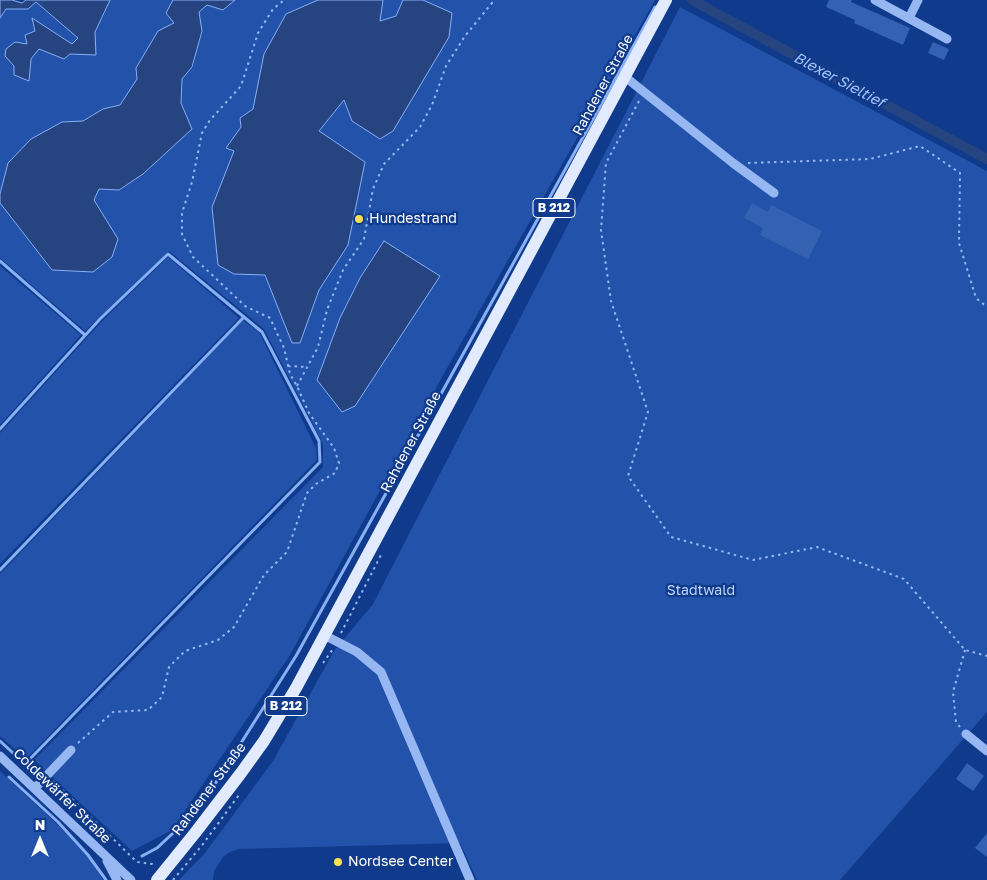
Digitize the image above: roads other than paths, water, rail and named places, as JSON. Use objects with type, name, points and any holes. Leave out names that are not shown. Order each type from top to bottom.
[{"type":"main road","name":"Rahdener Straße","points":[[159,877],[195,834],[264,741],[326,636],[444,410],[478,351],[624,76],[665,3]]},
{"type":"street","points":[[875,0],[947,39]]},
{"type":"street","points":[[909,18],[918,0]]},
{"type":"street","points":[[624,76],[733,163],[774,193]]},
{"type":"street","points":[[326,636],[357,652],[381,672],[470,880]]},
{"type":"street","points":[[966,734],[987,751]]},
{"type":"street","points":[[34,788],[71,750]]},
{"type":"street","name":"Coldewärfer Straße","points":[[0,756],[104,857],[131,880]]},
{"type":"street","name":"Coldewärfer Straße","points":[[104,857],[117,880]]},
{"type":"waterway","name":"Blexer Sieltief","points":[[692,0],[987,159]]},
{"type":"waterway","points":[[142,856],[157,848],[185,822],[217,781],[296,656],[655,7]]},
{"type":"waterway","points":[[0,429],[100,319],[168,254],[262,332],[319,441],[320,462],[25,764],[0,741]]},
{"type":"waterway","points":[[0,261],[85,335]]},
{"type":"waterway","points":[[0,570],[243,318]]},
{"type":"waterway","points":[[9,777],[58,822],[88,855],[106,880]]},
{"type":"place","name":"Hundestrand","points":[[359,219]]},
{"type":"place","name":"Nordsee Center","points":[[338,862]]},
{"type":"park label","name":"Stadtwald","points":[[701,591]]}]
